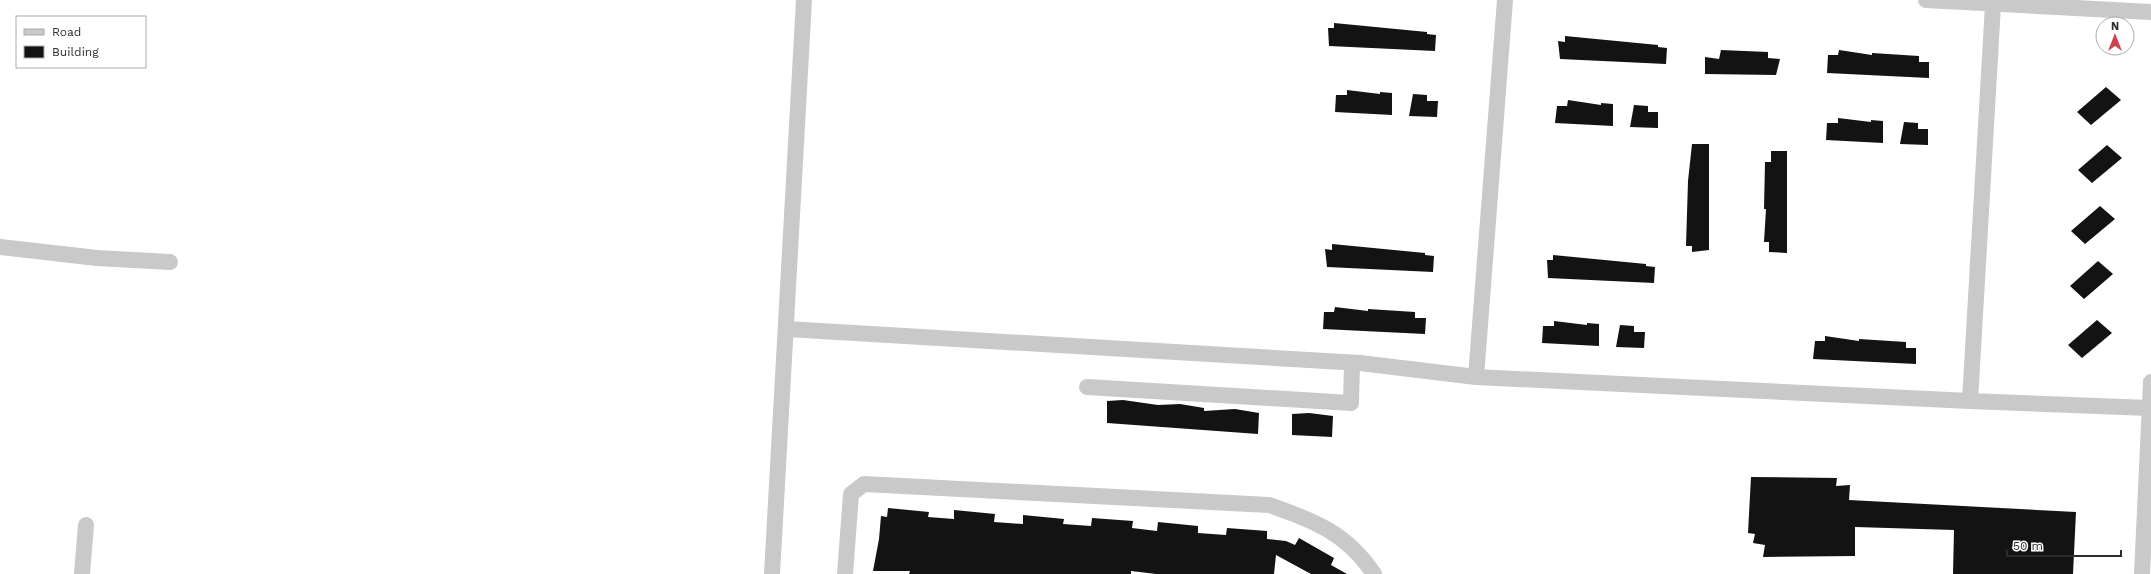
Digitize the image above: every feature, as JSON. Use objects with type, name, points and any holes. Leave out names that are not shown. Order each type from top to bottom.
[{"type":"street","points":[[772,574],[787,329],[804,0]]},
{"type":"street","points":[[1476,377],[1505,0]]},
{"type":"street","points":[[1926,0],[1993,5],[2151,12]]},
{"type":"street","points":[[1970,401],[1993,5]]},
{"type":"street","points":[[0,247],[97,258],[170,262]]},
{"type":"street","points":[[787,329],[1352,363],[1476,377],[1970,401],[2149,408]]},
{"type":"street","points":[[1087,387],[1351,403],[1352,363]]},
{"type":"street","points":[[2142,574],[2151,382]]},
{"type":"street","points":[[845,574],[851,494],[864,484],[1269,505],[1317,522],[1342,538],[1374,574]]},
{"type":"street","points":[[82,574],[86,525]]},
{"type":"building","points":[[1334,23],[1427,32],[1427,34],[1436,35],[1435,51],[1329,46],[1328,28],[1334,28]]},
{"type":"building","points":[[1565,36],[1658,45],[1658,47],[1667,48],[1666,64],[1560,59],[1558,41],[1565,42]]},
{"type":"building","points":[[1721,50],[1768,52],[1768,58],[1780,59],[1776,75],[1705,74],[1705,57],[1719,59]]},
{"type":"building","points":[[1839,50],[1872,55],[1872,53],[1919,56],[1919,62],[1929,62],[1929,78],[1827,73],[1828,55],[1838,55]]},
{"type":"building","points":[[2106,87],[2121,100],[2091,125],[2077,112]]},
{"type":"building","points":[[1347,90],[1380,94],[1380,92],[1392,93],[1392,115],[1335,112],[1336,95],[1347,95]]},
{"type":"building","points":[[1413,94],[1427,95],[1427,101],[1438,101],[1437,117],[1409,116]]},
{"type":"building","points":[[1568,100],[1601,105],[1601,103],[1613,104],[1613,126],[1555,123],[1557,106],[1567,106]]},
{"type":"building","points":[[1634,105],[1648,106],[1648,112],[1658,112],[1658,128],[1630,127]]},
{"type":"building","points":[[1838,118],[1871,122],[1871,120],[1883,121],[1883,143],[1826,140],[1827,123],[1838,123]]},
{"type":"building","points":[[1904,122],[1918,123],[1918,129],[1928,129],[1928,145],[1900,144]]},
{"type":"building","points":[[1692,144],[1709,144],[1709,250],[1692,252],[1692,246],[1686,246],[1688,181]]},
{"type":"building","points":[[2107,145],[2122,158],[2092,183],[2078,170]]},
{"type":"building","points":[[1771,151],[1787,151],[1787,253],[1769,252],[1769,242],[1764,242],[1766,209],[1764,209],[1765,162],[1771,162]]},
{"type":"building","points":[[2100,206],[2115,219],[2085,244],[2071,231]]},
{"type":"building","points":[[1332,244],[1425,253],[1425,255],[1434,256],[1433,272],[1327,267],[1325,249],[1332,250]]},
{"type":"building","points":[[1553,255],[1646,264],[1646,266],[1655,267],[1654,283],[1548,278],[1547,260],[1553,260]]},
{"type":"building","points":[[2098,261],[2113,274],[2084,299],[2070,286]]},
{"type":"building","points":[[1335,307],[1368,311],[1368,309],[1415,312],[1415,318],[1426,318],[1425,334],[1323,329],[1324,312],[1334,312]]},
{"type":"building","points":[[2097,320],[2112,333],[2082,358],[2068,345]]},
{"type":"building","points":[[1554,321],[1587,325],[1587,323],[1599,324],[1599,346],[1542,343],[1543,326],[1554,326]]},
{"type":"building","points":[[1620,325],[1634,326],[1634,332],[1645,332],[1644,348],[1616,347]]},
{"type":"building","points":[[1825,336],[1859,341],[1859,339],[1906,342],[1906,348],[1916,348],[1916,364],[1813,359],[1815,341],[1825,341]]},
{"type":"building","points":[[1123,400],[1158,405],[1180,404],[1204,408],[1204,411],[1235,409],[1259,413],[1258,434],[1107,423],[1107,401]]},
{"type":"building","points":[[1309,413],[1333,416],[1332,437],[1292,435],[1292,414]]},
{"type":"building","points":[[1751,477],[1837,478],[1836,486],[1850,485],[1849,500],[2076,512],[2073,574],[1953,574],[1954,530],[1855,527],[1855,556],[1763,557],[1765,545],[1753,543],[1755,534],[1748,533]]},
{"type":"building","points":[[888,508],[929,512],[928,517],[954,519],[954,510],[995,514],[994,522],[1023,524],[1023,515],[1064,519],[1063,524],[1091,526],[1092,518],[1133,521],[1132,528],[1157,531],[1158,522],[1198,526],[1198,533],[1226,535],[1227,528],[1267,531],[1267,539],[1286,541],[1295,545],[1299,538],[1334,558],[1331,565],[1347,574],[1311,574],[1276,555],[1274,574],[1156,574],[1131,571],[1131,574],[909,574],[910,571],[873,571],[879,539],[881,516],[887,517]]}]
